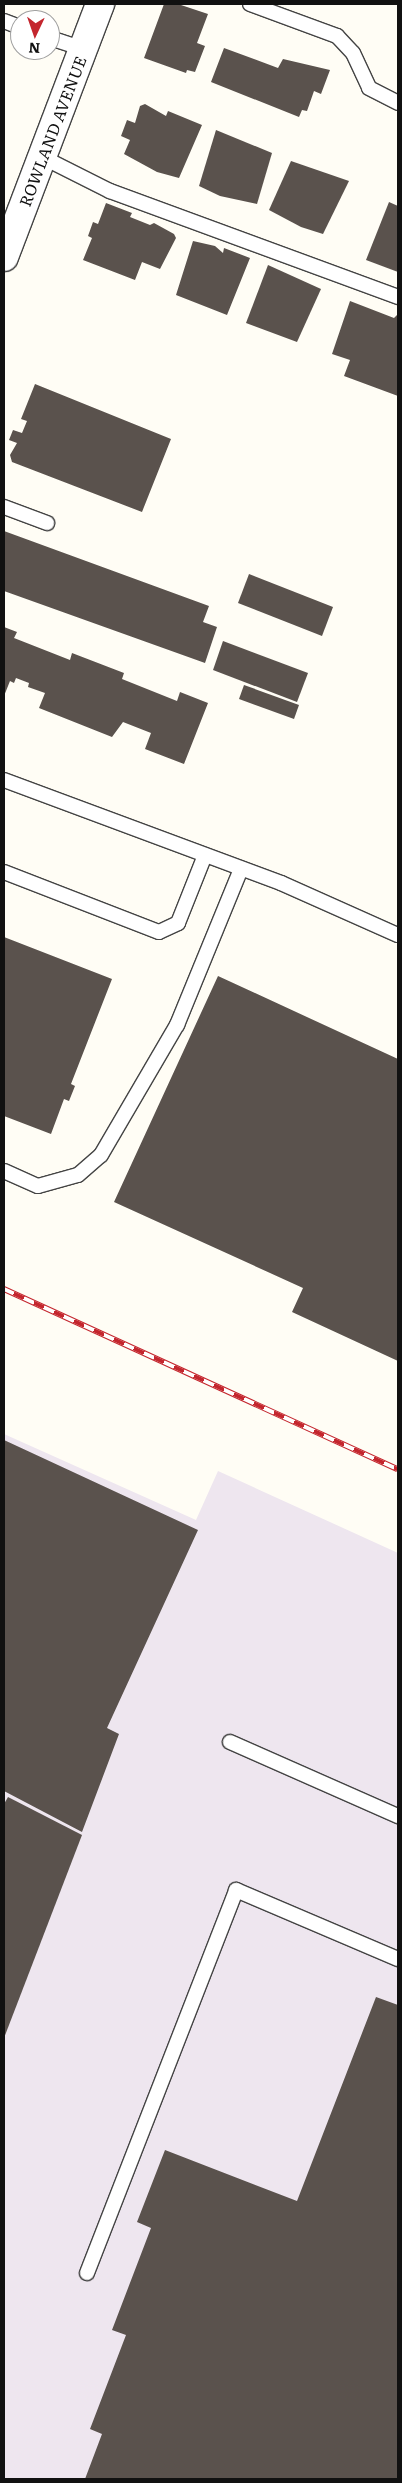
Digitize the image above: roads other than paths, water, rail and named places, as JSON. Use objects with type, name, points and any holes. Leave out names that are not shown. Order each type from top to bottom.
[{"type":"street","name":"ROWLAND AVENUE","points":[[4,258],[100,4]]},
{"type":"lane","points":[[250,4],[337,36],[353,53],[369,88],[398,102]]},
{"type":"lane","points":[[60,42],[83,50]]},
{"type":"lane","points":[[42,157],[110,191],[398,297]]},
{"type":"lane","points":[[4,507],[47,523]]},
{"type":"lane","points":[[4,780],[241,869],[398,934]]},
{"type":"lane","points":[[4,872],[159,932],[178,923],[204,855]]},
{"type":"lane","points":[[4,1171],[38,1186],[78,1175],[101,1155],[177,1025],[241,869]]},
{"type":"lane","points":[[230,1742],[398,1816]]},
{"type":"lane","points":[[87,2273],[236,1890],[398,1959]]},
{"type":"railway","points":[[4,1289],[398,1469]]}]
